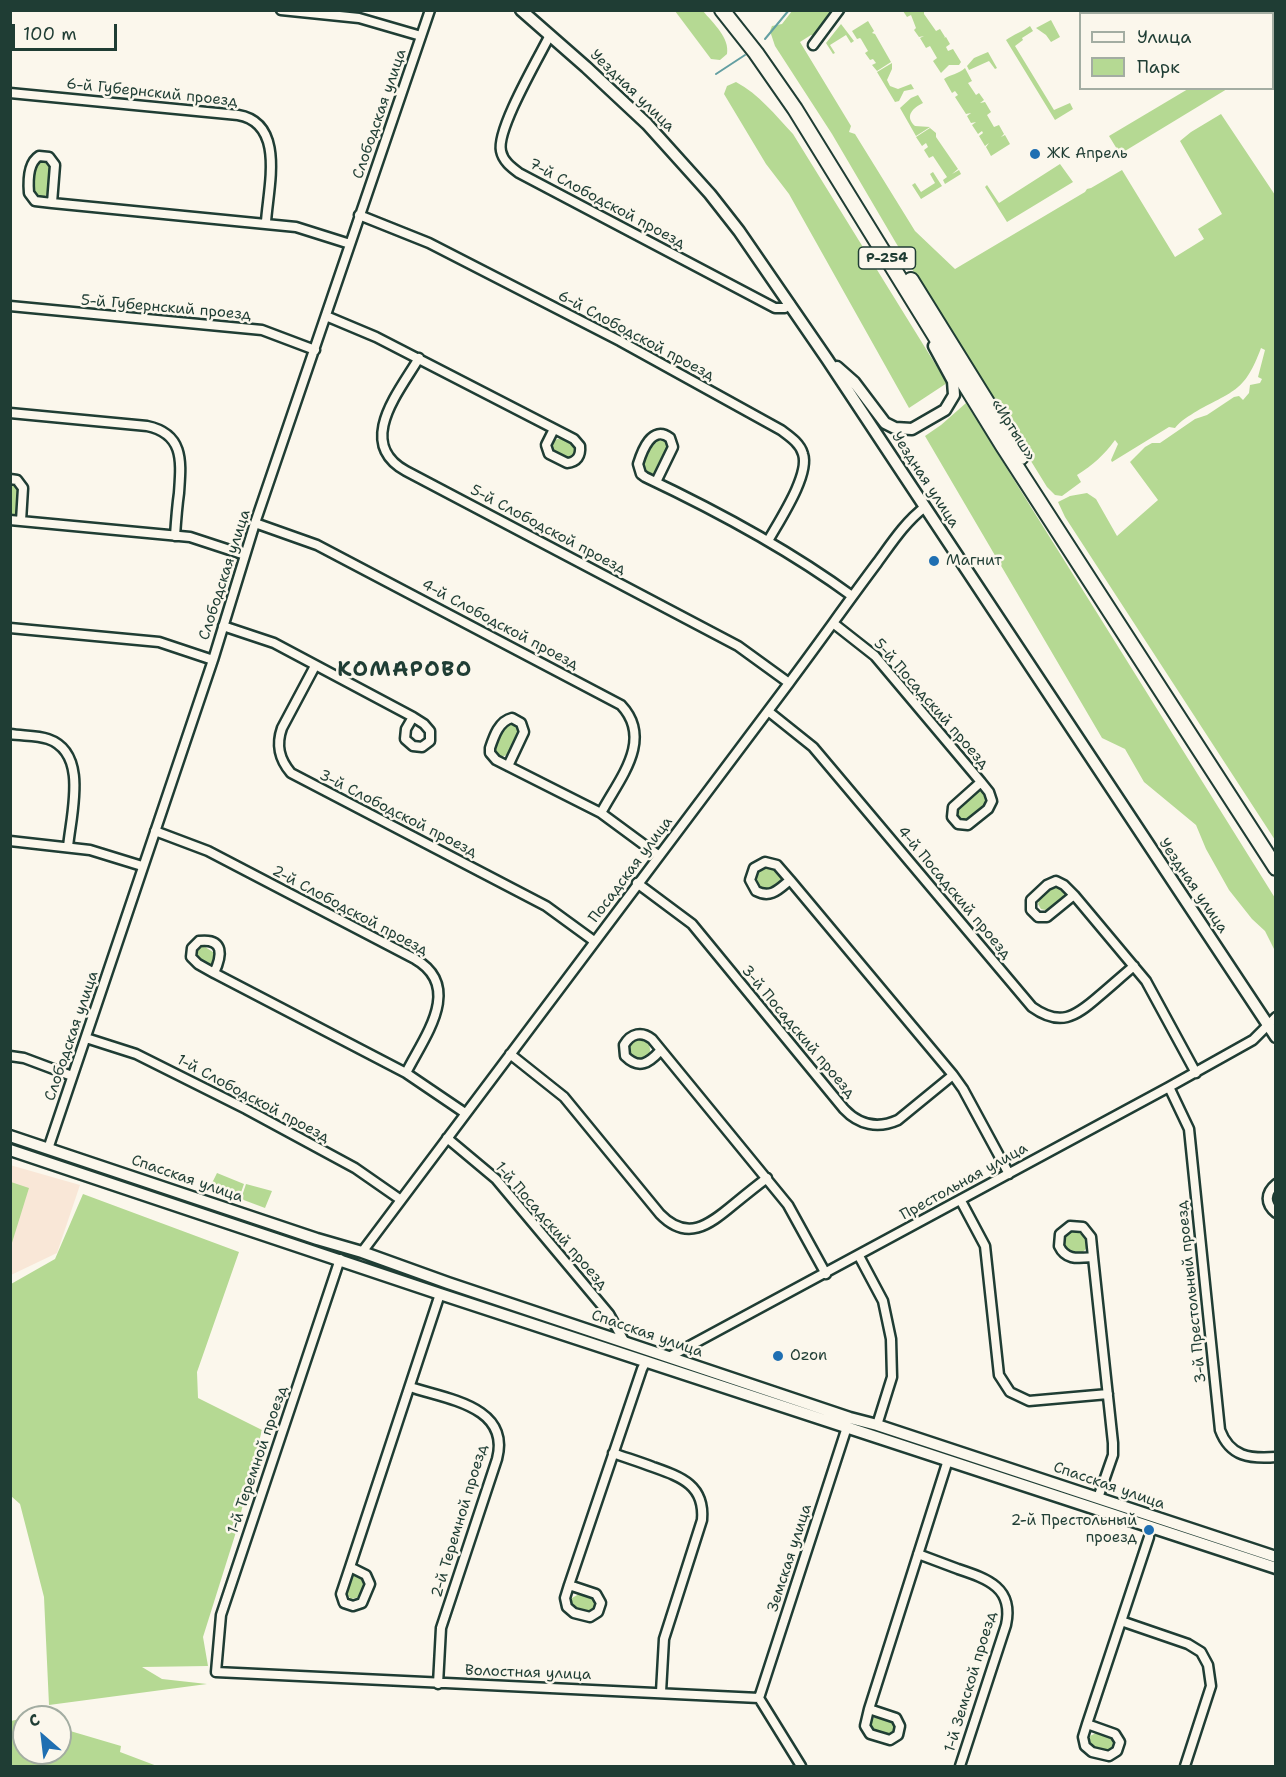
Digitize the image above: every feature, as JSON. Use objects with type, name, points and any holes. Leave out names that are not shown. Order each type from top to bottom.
[{"type":"highway","name":"«Иртыш»","points":[[722,10],[756,53],[795,109],[918,310],[1131,647],[1275,868]]},
{"type":"highway","name":"«Иртыш»","points":[[732,10],[762,47],[803,106],[1088,564],[1275,854]]},
{"type":"street","points":[[281,10],[359,18],[421,36]]},
{"type":"street","name":"Слободская улица","points":[[48,1149],[213,660],[255,523],[430,10]]},
{"type":"street","name":"Уездная улица","points":[[521,10],[614,92],[680,159],[739,231],[1271,1021],[1275,1037]]},
{"type":"street","points":[[813,45],[839,10]]},
{"type":"street","name":"7-й Слободской проезд","points":[[550,35],[504,127],[500,146],[501,153],[509,165],[519,173],[775,308],[785,308],[790,304]]},
{"type":"street","name":"6-й Губернский проезд","points":[[10,93],[238,115],[254,120],[267,135],[271,148],[266,222]]},
{"type":"street","points":[[52,203],[55,165],[49,157],[39,156],[32,162],[31,167],[29,193],[35,201],[52,203],[266,222],[296,227],[350,244]]},
{"type":"street","name":"6-й Слободской проезд","points":[[359,215],[429,243],[620,341],[781,430],[800,447],[805,464],[799,482],[768,541]]},
{"type":"street","name":"5-й Губернский проезд","points":[[10,306],[262,330],[315,350]]},
{"type":"street","points":[[827,359],[854,382],[885,423],[895,428],[912,429],[930,420],[952,402],[954,389],[918,310]]},
{"type":"street","points":[[326,316],[419,358],[554,429],[578,442],[581,451],[576,460],[567,463],[549,454],[546,445],[554,429]]},
{"type":"street","name":"5-й Слободской проезд","points":[[419,358],[383,424],[382,441],[393,462],[738,646],[789,682]]},
{"type":"street","points":[[10,413],[147,426],[168,435],[177,447],[181,461],[175,536]]},
{"type":"street","points":[[656,482],[673,447],[670,438],[661,434],[652,437],[649,441],[638,464],[641,474],[656,482],[768,541],[810,566],[852,596]]},
{"type":"street","points":[[10,479],[17,480],[23,488],[21,521]]},
{"type":"street","name":"Посадская улица","points":[[362,1252],[904,526],[925,507]]},
{"type":"street","points":[[10,520],[190,537],[245,555]]},
{"type":"street","name":"4-й Слободской проезд","points":[[255,523],[317,545],[621,705],[633,721],[636,732],[635,742],[632,756],[601,813]]},
{"type":"street","name":"5-й Посадский проезд","points":[[833,623],[876,656],[981,782],[992,796],[991,806],[972,823],[958,824],[952,817],[953,807],[981,782]]},
{"type":"street","points":[[223,626],[274,643],[413,717]]},
{"type":"street","points":[[10,628],[159,642],[213,660]]},
{"type":"street","name":"3-й Слободской проезд","points":[[315,666],[279,737],[280,756],[291,773],[546,906],[594,941]]},
{"type":"street","name":"4-й Посадский проезд","points":[[768,711],[813,747],[1032,1007],[1040,1013],[1063,1018],[1079,1013],[1134,966]]},
{"type":"street","points":[[508,766],[524,732],[521,723],[512,718],[503,721],[500,725],[490,748],[493,757],[508,766],[601,813],[658,855]]},
{"type":"street","points":[[10,734],[48,739],[61,747],[71,759],[75,774],[68,846]]},
{"type":"street","name":"2-й Слободской проезд","points":[[155,831],[208,851],[427,967],[436,980],[438,1009],[406,1072]]},
{"type":"street","points":[[10,841],[90,850],[142,866]]},
{"type":"street","points":[[790,880],[775,893],[762,894],[752,886],[751,873],[759,864],[772,862],[790,880],[953,1075],[963,1089],[1009,1174]]},
{"type":"street","points":[[1074,895],[1047,917],[1038,917],[1031,910],[1031,900],[1051,882],[1060,882],[1074,895],[1134,966],[1154,994],[1196,1073]]},
{"type":"street","name":"3-й Посадский проезд","points":[[637,883],[692,924],[844,1109],[855,1119],[869,1125],[898,1120],[953,1075]]},
{"type":"street","points":[[214,973],[406,1072],[465,1113]]},
{"type":"street","name":"Престольная улица","points":[[666,1362],[1196,1073],[1253,1040],[1271,1021]]},
{"type":"street","name":"1-й Слободской проезд","points":[[86,1038],[136,1054],[246,1109],[355,1168],[401,1200]]},
{"type":"street","points":[[660,1051],[667,1056],[788,1205],[826,1274]]},
{"type":"street","points":[[510,1054],[564,1097],[660,1214],[672,1224],[695,1229],[710,1224],[766,1178]]},
{"type":"street","points":[[10,1056],[24,1058],[72,1076]]},
{"type":"street","name":"3-й Престольный проезд","points":[[1169,1088],[1189,1128],[1220,1430],[1224,1439],[1238,1452],[1256,1458],[1275,1457]]},
{"type":"street","name":"Спасская улица","points":[[10,1136],[624,1341],[666,1362],[847,1427],[1275,1568]]},
{"type":"street","name":"1-й Посадский проезд","points":[[447,1138],[496,1179],[609,1314],[624,1341]]},
{"type":"street","name":"Спасская улица","points":[[10,1150],[646,1361],[666,1362],[877,1425],[1275,1557]]},
{"type":"street","points":[[1275,1185],[1267,1197],[1275,1213]]},
{"type":"street","points":[[961,1201],[985,1246],[997,1365],[1004,1384],[1019,1397],[1029,1401],[1108,1394]]},
{"type":"street","points":[[1093,1257],[1067,1256],[1059,1246],[1060,1234],[1070,1226],[1083,1227],[1091,1237],[1113,1455],[1098,1498]]},
{"type":"street","points":[[859,1256],[883,1301],[891,1339],[892,1377],[877,1425]]},
{"type":"street","name":"1-й Теремной проезд","points":[[216,1671],[221,1615],[340,1259]]},
{"type":"street","points":[[350,1567],[366,1575],[370,1584],[362,1603],[353,1606],[344,1603],[341,1594],[440,1294]]},
{"type":"street","points":[[569,1585],[596,1594],[601,1603],[598,1612],[590,1617],[570,1611],[565,1603],[569,1585],[613,1453],[646,1361]]},
{"type":"street","name":"2-й Теремной проезд","points":[[410,1387],[477,1409],[493,1424],[498,1437],[496,1459],[441,1628],[438,1684]]},
{"type":"street","name":"Земская улица","points":[[759,1698],[847,1427]]},
{"type":"street","points":[[613,1453],[682,1478],[697,1493],[702,1506],[702,1520],[664,1639],[661,1692]]},
{"type":"street","points":[[869,1709],[896,1718],[900,1726],[898,1735],[890,1740],[870,1734],[865,1726],[869,1709],[948,1460]]},
{"type":"street","points":[[1087,1724],[1115,1734],[1120,1742],[1117,1751],[1109,1756],[1088,1750],[1083,1742],[1087,1724],[1149,1537]]},
{"type":"street","name":"1-й Земской проезд","points":[[918,1554],[987,1579],[999,1589],[1006,1602],[1008,1618],[960,1767]]},
{"type":"street","points":[[1121,1621],[1188,1644],[1201,1652],[1208,1665],[1211,1686],[1185,1767]]},
{"type":"street","name":"Волостная улица","points":[[216,1671],[438,1684],[759,1698]]},
{"type":"street","points":[[759,1698],[801,1767]]},
{"type":"shaded area","points":[[10,1165],[80,1185],[57,1253],[11,1275]]},
{"type":"green space","points":[[675,11],[703,11],[726,42],[727,54],[720,60],[711,59]]},
{"type":"green space","points":[[792,11],[834,11],[815,36],[811,35],[800,42],[851,126],[849,132],[855,134],[915,231],[955,269],[1122,170],[1175,257],[1204,239],[1198,229],[1222,214],[1180,141],[1221,114],[1275,195],[1275,840],[1065,517],[1058,502],[1070,496],[1087,493],[1096,499],[1117,536],[1158,500],[1130,462],[1145,447],[1152,443],[1160,443],[1195,419],[1207,415],[1234,397],[1239,396],[1243,400],[1249,393],[1250,385],[1260,383],[1262,379],[1258,377],[1265,350],[1261,348],[1250,373],[1230,393],[1188,416],[1175,428],[1169,427],[1112,462],[1118,444],[1115,440],[1098,459],[1077,475],[1081,482],[1062,496],[1055,495],[1047,487],[896,243],[832,134],[775,46],[770,31],[772,26],[782,24]]},
{"type":"green space","points":[[903,11],[924,11],[936,31],[940,29],[944,38],[946,37],[950,44],[946,47],[948,51],[953,49],[961,62],[959,65],[949,65],[941,73],[933,61],[937,58],[930,46],[926,48],[920,38],[924,36],[919,37],[914,30],[916,28],[911,15],[907,17]]},
{"type":"green space","points":[[1051,20],[1060,37],[1051,42],[1036,28]]},
{"type":"green space","points":[[868,21],[874,31],[872,33],[875,34],[891,62],[877,71],[872,65],[876,63],[873,59],[870,60],[865,53],[868,51],[861,39],[857,39],[852,31]]},
{"type":"green space","points":[[841,24],[854,41],[851,43],[846,35],[830,45],[835,53],[833,54],[826,43]]},
{"type":"green space","points":[[1030,26],[1033,31],[1015,46],[1054,110],[1070,103],[1073,109],[1055,120],[1006,40]]},
{"type":"green space","points":[[988,52],[997,68],[995,69],[989,61],[969,70],[967,66],[974,58]]},
{"type":"green space","points":[[892,63],[887,80],[890,86],[898,89],[911,84],[914,89],[904,91],[899,101],[895,102],[877,72]]},
{"type":"green space","points":[[965,68],[972,81],[968,83],[976,95],[979,93],[984,100],[980,103],[985,102],[991,112],[987,115],[994,127],[999,125],[1004,134],[1001,137],[1005,135],[1010,144],[991,156],[986,147],[989,143],[985,146],[979,136],[983,133],[982,131],[978,134],[972,125],[976,122],[971,123],[967,116],[971,113],[966,114],[955,97],[958,95],[955,91],[952,93],[944,79]]},
{"type":"green space","points":[[736,82],[759,99],[793,134],[947,383],[909,408],[789,194],[766,164],[724,94],[727,86]]},
{"type":"green space","points":[[1186,90],[1225,90],[1120,154],[1109,136]]},
{"type":"green space","points":[[918,95],[923,103],[913,110],[910,119],[915,126],[930,127],[916,136],[900,108]]},
{"type":"green space","points":[[930,128],[936,133],[936,137],[958,169],[952,174],[959,170],[961,174],[945,184],[943,180],[947,177],[933,156],[929,158],[924,150],[928,147],[926,143],[922,146],[916,137]]},
{"type":"green space","points":[[44,161],[50,168],[50,191],[40,197],[34,191],[34,168],[37,162]]},
{"type":"green space","points":[[1060,164],[1073,182],[1007,222],[985,187],[987,185],[999,203]]},
{"type":"green space","points":[[933,172],[942,186],[921,199],[912,185],[915,183],[921,192],[935,183],[930,174]]},
{"type":"green space","points":[[966,403],[1275,898],[1275,951],[1265,931],[1252,919],[1229,890],[1206,849],[1196,825],[1144,782],[1125,749],[1102,738],[925,436]]},
{"type":"green space","points":[[557,439],[562,439],[575,447],[575,455],[567,459],[554,452],[552,446]]},
{"type":"green space","points":[[659,440],[666,442],[668,448],[657,472],[649,475],[644,471],[644,463],[650,450]]},
{"type":"green space","points":[[11,481],[19,489],[20,502],[17,514],[11,518]]},
{"type":"green space","points":[[511,723],[518,725],[520,734],[508,755],[499,757],[494,751],[496,744],[502,732]]},
{"type":"green space","points":[[982,791],[989,799],[986,805],[968,820],[959,819],[956,814],[962,803]]},
{"type":"green space","points":[[769,866],[777,870],[781,878],[777,886],[769,890],[761,886],[757,878],[761,870]]},
{"type":"green space","points":[[1056,885],[1065,889],[1063,899],[1050,911],[1041,909],[1038,904],[1040,898]]},
{"type":"green space","points":[[202,945],[216,954],[216,962],[208,965],[194,957],[194,949]]},
{"type":"green space","points":[[639,1039],[647,1042],[650,1050],[647,1058],[639,1061],[631,1058],[628,1050],[631,1042]]},
{"type":"green space","points":[[76,1164],[337,1251],[336,1255],[74,1168]]},
{"type":"green space","points":[[217,1173],[244,1184],[239,1198],[210,1187]]},
{"type":"green space","points":[[10,1182],[29,1188],[11,1246]]},
{"type":"green space","points":[[246,1184],[272,1191],[265,1208],[241,1199]]},
{"type":"green space","points":[[83,1194],[239,1252],[197,1372],[198,1398],[262,1430],[236,1532],[203,1637],[208,1666],[142,1667],[162,1679],[207,1684],[49,1705],[44,1597],[20,1504],[11,1496],[11,1284],[55,1259]]},
{"type":"green space","points":[[1076,1230],[1084,1234],[1088,1242],[1084,1250],[1076,1254],[1068,1250],[1064,1242],[1068,1234]]},
{"type":"green space","points":[[395,1270],[637,1349],[636,1354],[394,1275]]},
{"type":"green space","points":[[356,1574],[361,1575],[365,1583],[359,1597],[351,1599],[345,1592],[350,1578]]},
{"type":"green space","points":[[579,1594],[594,1599],[596,1607],[589,1613],[576,1609],[573,1605],[572,1598]]},
{"type":"green space","points":[[879,1716],[893,1722],[895,1730],[892,1733],[879,1733],[873,1728],[871,1719]]},
{"type":"green space","points":[[11,1721],[12,1765],[72,1765],[72,1732],[121,1746],[120,1752],[157,1766],[11,1766]]},
{"type":"green space","points":[[1098,1732],[1113,1738],[1115,1746],[1112,1749],[1103,1751],[1095,1748],[1090,1741],[1090,1736]]},
{"type":"waterway","points":[[765,39],[789,10]]},
{"type":"waterway","points":[[716,74],[745,55]]},
{"type":"place","name":"ЖК Апрель","points":[[1035,154]]},
{"type":"place","name":"Магнит","points":[[934,561]]},
{"type":"place","name":"Ozon","points":[[778,1356]]},
{"type":"place","name":"2-й Престольный проезд","points":[[1149,1530]]},
{"type":"district","name":"КОМАРОВО","points":[[405,671]]}]
